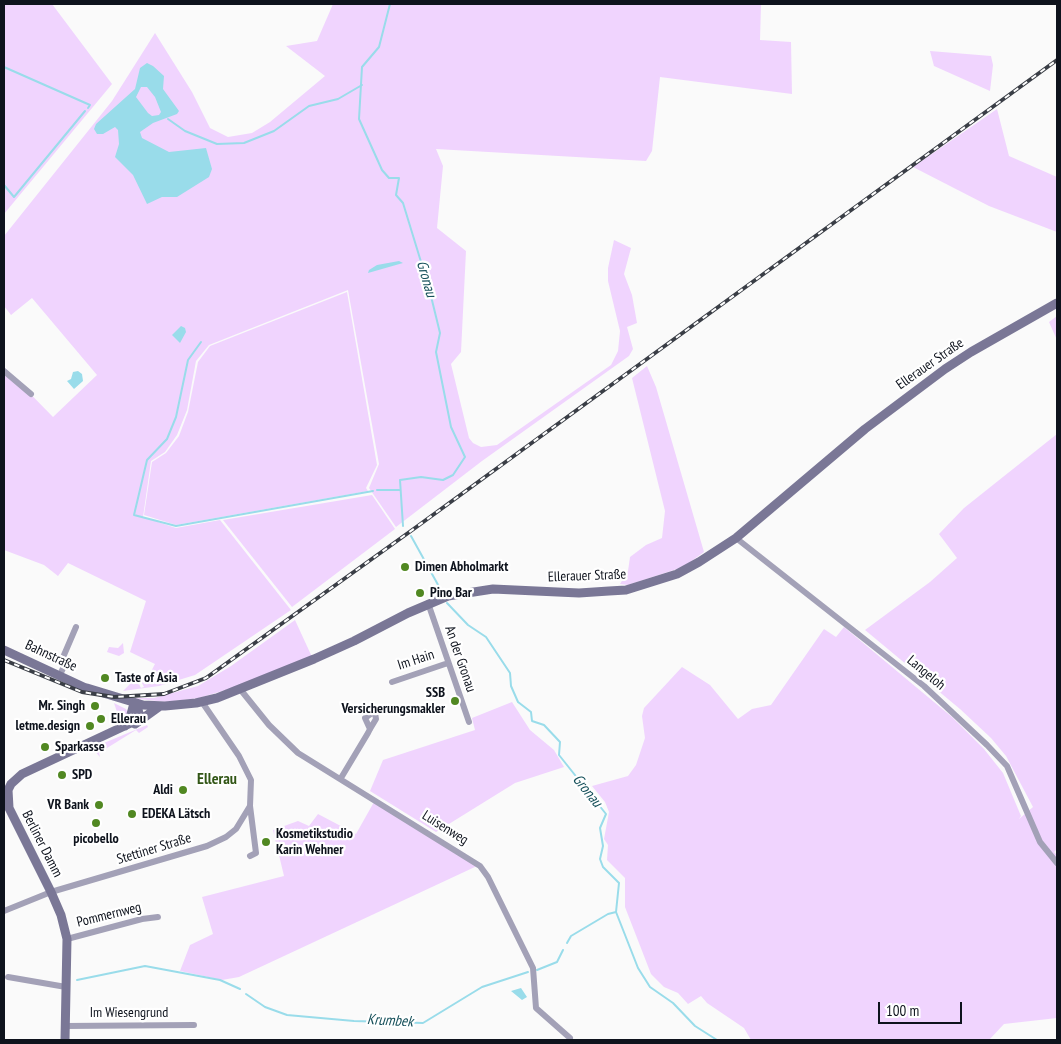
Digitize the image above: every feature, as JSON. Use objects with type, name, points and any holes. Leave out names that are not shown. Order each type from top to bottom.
[{"type":"main road","name":"Ellerauer Straße","points":[[138,705],[160,706],[202,702],[240,689],[354,641],[428,603],[464,592],[493,589],[579,593],[626,590],[676,574],[699,562],[736,538],[898,403],[971,352],[1057,304]]},
{"type":"main road","name":"Bahnstraße","points":[[4,650],[87,688],[138,705]]},
{"type":"main road","name":"Berliner Damm","points":[[65,1040],[67,940],[61,915],[20,831],[5,795],[7,784],[22,774],[123,728],[136,719],[139,713],[138,705]]},
{"type":"main road","points":[[123,728],[141,721],[160,706]]},
{"type":"street","points":[[4,371],[31,394]]},
{"type":"street","name":"Langeloh","points":[[736,538],[924,686],[1007,766],[1040,842],[1057,863]]},
{"type":"street","name":"An der Gronau","points":[[428,603],[469,722]]},
{"type":"street","points":[[60,675],[64,666],[62,662],[76,627]]},
{"type":"street","name":"Im Hain","points":[[392,682],[448,663]]},
{"type":"street","name":"Luisenweg","points":[[240,689],[251,706],[285,742],[314,764],[341,778],[480,866],[488,877],[533,968],[536,1008],[570,1038]]},
{"type":"street","name":"Stettiner Straße","points":[[4,911],[51,892],[207,846],[226,837],[236,829],[250,806],[251,780],[247,769],[202,702]]},
{"type":"street","points":[[341,778],[370,729]]},
{"type":"street","points":[[250,806],[256,853],[250,856]]},
{"type":"street","name":"Pommernweg","points":[[67,940],[142,919],[158,917]]},
{"type":"street","points":[[8,977],[66,986]]},
{"type":"street","name":"Im Wiesengrund","points":[[65,1026],[194,1025]]},
{"type":"shaded area","points":[[4,4],[52,4],[112,84],[4,214]]},
{"type":"shaded area","points":[[333,4],[761,4],[760,40],[791,42],[792,94],[660,77],[652,151],[646,161],[436,149],[443,166],[437,228],[466,251],[461,352],[451,364],[469,438],[473,443],[481,447],[497,445],[611,365],[618,351],[620,331],[608,281],[608,268],[614,240],[631,248],[624,274],[632,295],[637,323],[627,327],[633,349],[629,356],[482,461],[396,527],[369,488],[379,464],[348,290],[209,345],[196,361],[187,410],[177,435],[165,452],[151,461],[143,517],[176,528],[220,520],[291,610],[195,675],[159,686],[123,691],[134,680],[138,682],[141,688],[144,687],[138,675],[147,679],[155,664],[130,652],[146,601],[68,563],[58,576],[44,565],[4,550],[4,367],[53,417],[97,375],[32,298],[11,315],[4,306],[4,236],[112,101],[155,33],[192,92],[210,128],[228,137],[252,133],[270,122],[325,76],[286,46],[317,41]]},
{"type":"shaded area","points":[[930,51],[991,56],[993,65],[990,91],[934,66]]},
{"type":"shaded area","points":[[997,109],[1009,156],[1057,177],[1057,232],[989,206],[913,167]]},
{"type":"shaded area","points":[[347,292],[377,465],[366,488],[368,491],[176,525],[144,515],[152,462],[166,453],[179,436],[188,412],[198,362],[210,346]]},
{"type":"shaded area","points":[[1057,316],[1057,340],[1049,322]]},
{"type":"shaded area","points":[[647,366],[656,387],[704,552],[677,569],[628,585],[620,584],[628,571],[630,557],[646,545],[662,538],[665,511],[632,378]]},
{"type":"shaded area","points":[[1057,434],[1057,849],[1054,852],[1057,855],[1057,1018],[1004,1024],[989,1040],[751,1040],[744,1028],[707,1003],[701,996],[688,1004],[678,993],[664,987],[651,974],[625,907],[625,878],[607,860],[608,845],[604,839],[609,812],[605,802],[592,786],[628,776],[636,765],[645,738],[642,716],[644,708],[682,667],[710,685],[738,719],[752,709],[771,705],[824,629],[836,637],[844,627],[952,717],[984,749],[1003,773],[1021,816],[1019,819],[1033,807],[1006,756],[991,738],[960,709],[865,630],[930,582],[957,558],[939,534],[964,508]]},
{"type":"shaded area","points":[[372,495],[395,529],[292,607],[223,520]]},
{"type":"shaded area","points":[[295,620],[312,657],[242,685],[199,698],[166,702],[130,698],[154,698],[198,686],[231,666]]},
{"type":"shaded area","points":[[123,643],[124,653],[119,656],[107,652],[109,647],[118,648]]},
{"type":"shaded area","points":[[512,702],[530,730],[554,750],[564,767],[515,783],[436,832],[370,791],[383,760],[475,730],[472,718]]},
{"type":"shaded area","points":[[114,703],[126,709],[128,713],[125,721],[118,725],[116,724],[117,712]]},
{"type":"shaded area","points":[[147,725],[148,727],[139,733],[136,730],[99,753],[100,757],[92,748]]},
{"type":"shaded area","points":[[374,802],[477,866],[239,977],[222,980],[180,971],[190,945],[213,934],[202,897],[284,876],[273,830],[298,821],[309,826],[318,814],[356,834]]},
{"type":"water","points":[[147,63],[164,76],[163,89],[179,111],[177,114],[153,123],[140,132],[142,138],[169,152],[206,148],[212,169],[209,177],[177,197],[162,197],[147,204],[133,175],[115,157],[119,144],[118,130],[115,127],[103,134],[97,134],[94,129],[96,124],[135,89],[140,68]],"holes":[[[141,87],[147,87],[155,97],[161,112],[159,115],[152,116],[148,113],[136,97]]]},
{"type":"water","points":[[399,261],[403,263],[368,273],[369,270],[377,265]]},
{"type":"water","points":[[181,326],[185,328],[186,332],[180,343],[172,335]]},
{"type":"water","points":[[78,371],[82,374],[83,381],[74,389],[67,381],[71,379],[73,372]]},
{"type":"water","points":[[521,988],[527,997],[522,1000],[511,991]]},
{"type":"waterway","name":"Gronau","points":[[390,4],[379,47],[362,67],[359,119],[382,170],[389,178],[399,178],[396,195],[403,203],[429,288],[440,333],[436,352],[451,427],[465,457],[453,475],[443,480],[421,477],[400,480],[403,526]]},
{"type":"waterway","points":[[4,67],[90,105],[88,108]]},
{"type":"waterway","points":[[168,119],[185,131],[217,144],[244,143],[274,131],[309,106],[338,99],[362,85]]},
{"type":"waterway","points":[[4,185],[14,197],[85,111]]},
{"type":"waterway","points":[[201,342],[188,360],[176,417],[167,439],[147,460],[134,515],[176,526],[373,491]]},
{"type":"waterway","points":[[377,490],[399,490]]},
{"type":"waterway","name":"Gronau","points":[[411,536],[442,592]]},
{"type":"waterway","name":"Gronau","points":[[447,603],[468,625],[486,637],[510,673],[511,686],[518,702],[531,712],[532,721],[544,725],[560,742],[559,755],[606,814],[600,828],[603,846],[600,859],[603,867],[619,883],[616,912],[638,968],[650,987],[673,1003],[695,1026],[717,1040]]},
{"type":"waterway","name":"Krumbek","points":[[567,943],[571,936],[608,914],[616,912]]},
{"type":"waterway","name":"Krumbek","points":[[537,970],[557,962],[563,950]]},
{"type":"waterway","name":"Krumbek","points":[[77,980],[145,966],[220,980],[240,989]]},
{"type":"waterway","name":"Krumbek","points":[[246,994],[265,1007],[287,1015],[354,1021],[423,1023],[482,987],[528,972]]},
{"type":"railway","points":[[4,660],[82,692],[114,697],[164,694],[206,678],[1057,60]]},
{"type":"place","name":"Dimen Abholmarkt","points":[[405,567]]},
{"type":"place","name":"Pino Bar","points":[[420,593]]},
{"type":"place","name":"Taste of Asia","points":[[105,678]]},
{"type":"place","name":"SSB Versicherungsmakler","points":[[455,701]]},
{"type":"place","name":"Mr. Singh","points":[[95,706]]},
{"type":"place","name":"Ellerau","points":[[101,719]]},
{"type":"place","name":"letme.design","points":[[90,726]]},
{"type":"place","name":"Sparkasse","points":[[45,747]]},
{"type":"place","name":"SPD","points":[[62,775]]},
{"type":"place","name":"Aldi","points":[[183,790]]},
{"type":"place","name":"VR Bank","points":[[99,805]]},
{"type":"place","name":"EDEKA Lätsch","points":[[132,814]]},
{"type":"place","name":"picobello","points":[[96,823]]},
{"type":"place","name":"Kosmetikstudio Karin Wehner","points":[[266,842]]},
{"type":"district","name":"Ellerau","points":[[217,779]]}]
